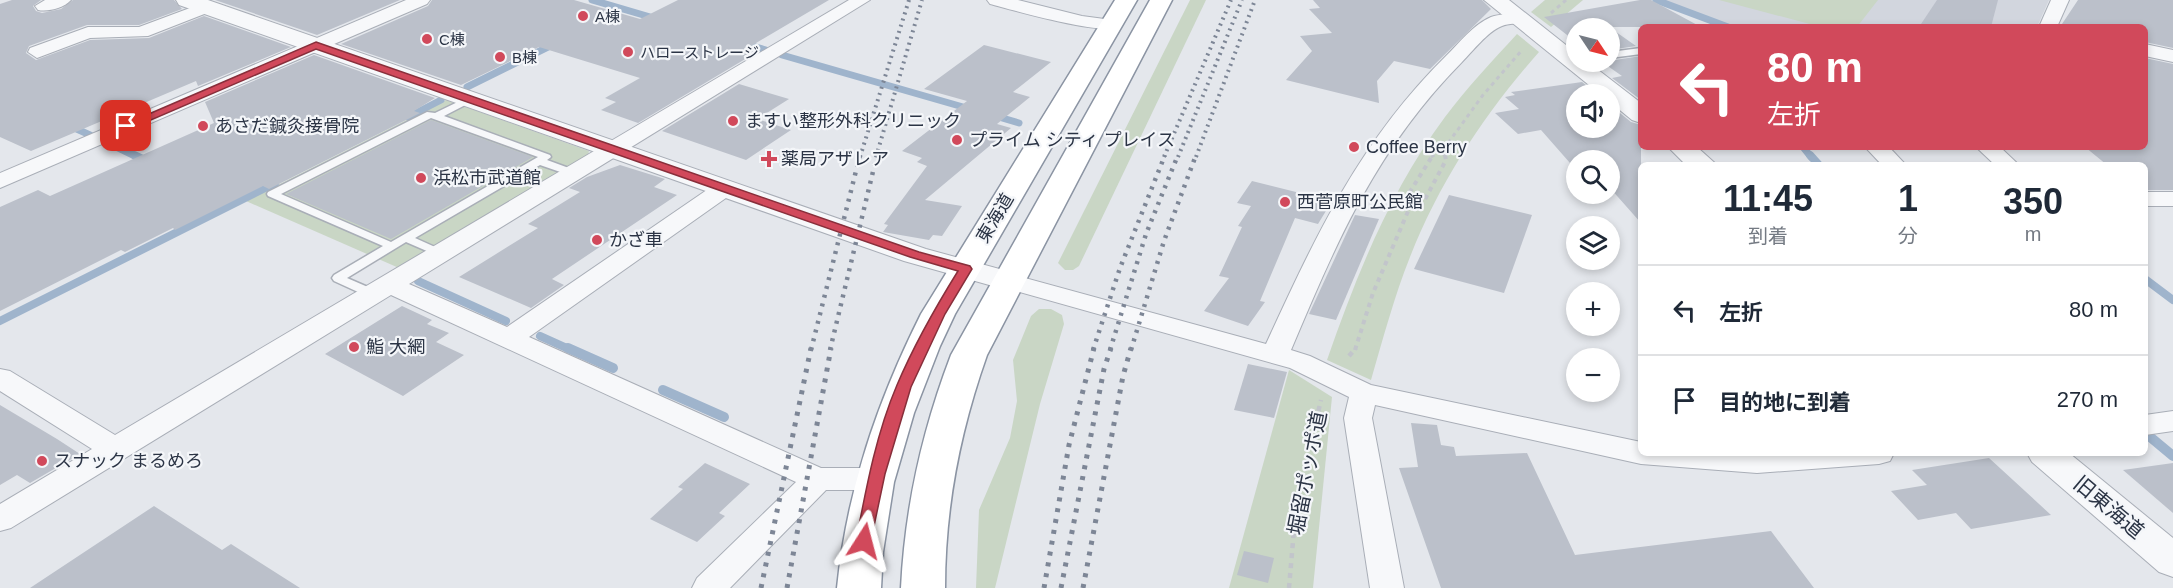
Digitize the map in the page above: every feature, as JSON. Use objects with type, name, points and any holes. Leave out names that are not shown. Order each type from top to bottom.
[{"type":"highway","name":"東海道","points":[[859,588],[875,480],[904,387],[938,314],[1126,0]]},
{"type":"highway","points":[[923,588],[927,522],[943,432],[969,355],[1161,0]]},
{"type":"street","points":[[44,6],[62,0]]},
{"type":"street","points":[[0,181],[421,0]]},
{"type":"street","points":[[0,519],[861,0]]},
{"type":"street","points":[[996,0],[1082,21],[1112,24]]},
{"type":"street","points":[[1496,0],[1566,54]]},
{"type":"street","points":[[2050,24],[2060,0]]},
{"type":"street","points":[[37,52],[88,33],[141,32],[201,3],[915,255],[1300,362],[1364,393],[1638,452]]},
{"type":"street","points":[[1275,355],[1327,237],[1347,199],[1389,135],[1432,81],[1477,36],[1496,21],[1518,18]]},
{"type":"street","points":[[2148,51],[2173,56]]},
{"type":"street","points":[[1589,72],[1638,113]]},
{"type":"street","points":[[1685,150],[1699,162]]},
{"type":"street","points":[[1879,150],[1892,162]]},
{"type":"street","points":[[1990,150],[2004,162]]},
{"type":"street","points":[[508,339],[725,188]]},
{"type":"street","points":[[2148,199],[2173,199]]},
{"type":"street","points":[[381,289],[508,339],[818,479],[875,480]]},
{"type":"street","points":[[0,378],[115,449]]},
{"type":"street","points":[[1364,393],[1358,418],[1387,588]]},
{"type":"street","points":[[2148,425],[2173,421]]},
{"type":"street","points":[[1680,456],[1757,462],[1838,456]]},
{"type":"street","name":"旧東海道","points":[[2049,456],[2173,561]]},
{"type":"street","points":[[709,588],[818,479]]},
{"type":"lane","points":[[1620,54],[1638,51]]},
{"type":"lane","points":[[436,116],[470,99]]},
{"type":"lane","points":[[381,289],[338,278],[546,157],[430,114],[272,194],[392,246]]},
{"type":"lane","points":[[539,161],[573,173]]},
{"type":"lane","points":[[406,238],[440,253]]},
{"type":"path","points":[[1348,358],[1355,350],[1373,293],[1409,209],[1406,198],[1431,156],[1443,150],[1483,95],[1524,48]]},
{"type":"path","points":[[1409,209],[1423,203],[1446,160],[1443,150]]},
{"type":"path","name":"堀留ポッポ道","points":[[1289,588],[1296,506],[1324,394]]},
{"type":"shaded area","points":[[1659,0],[2049,0],[2038,24],[1724,24]]},
{"type":"green space","points":[[1190,0],[1206,0],[1079,266],[1073,270],[1065,270],[1058,263]]},
{"type":"green space","points":[[1545,0],[1583,0],[1551,27],[1531,12]]},
{"type":"green space","points":[[1719,0],[1878,0],[1859,24],[1810,24]]},
{"type":"green space","points":[[1517,34],[1539,52],[1482,124],[1435,201],[1404,272],[1371,380],[1327,360],[1363,265],[1391,204],[1408,174],[1425,145],[1453,106]]},
{"type":"green space","name":"浜松市武道館","points":[[446,100],[589,151],[588,155],[399,268],[246,201]]},
{"type":"green space","points":[[1039,309],[1051,309],[1062,315],[1064,324],[1040,404],[995,588],[976,588],[979,510],[1010,438],[1017,401],[1013,360],[1031,316]]},
{"type":"green space","points":[[1289,370],[1332,397],[1313,588],[1229,588]]},
{"type":"building","points":[[12,0],[41,0],[33,6],[36,11],[42,13],[61,9],[73,0],[174,0],[182,9],[139,25],[87,25],[29,46],[26,53],[36,60],[90,40],[149,38],[204,16],[291,47],[198,86],[196,81],[31,151],[0,137],[0,4]]},
{"type":"building","points":[[215,0],[400,0],[317,35]]},
{"type":"building","points":[[432,0],[574,0],[640,19],[678,0],[829,0],[746,49],[757,52],[638,123],[601,110],[616,102],[605,98],[640,78],[539,47],[461,85],[341,44],[428,6]]},
{"type":"building","points":[[1313,0],[1482,0],[1491,9],[1430,69],[1394,61],[1377,81],[1379,103],[1286,80],[1312,51],[1300,36],[1332,33],[1309,9],[1320,8]]},
{"type":"building","points":[[1640,0],[1651,0],[1695,24],[1638,24],[1638,27],[1620,27],[1620,18],[1566,18],[1566,34],[1544,17]]},
{"type":"building","points":[[1937,0],[1998,0],[1992,24],[1921,24]]},
{"type":"building","points":[[2078,0],[2173,0],[2173,48],[2148,43],[2148,24],[2062,24]]},
{"type":"building","points":[[1620,35],[1636,46],[1620,48]]},
{"type":"building","points":[[984,45],[1051,62],[1013,92],[1030,97],[997,124],[1011,128],[925,200],[962,206],[942,236],[933,235],[929,240],[883,232],[888,225],[884,224],[927,166],[917,162],[922,158],[902,151],[967,101],[924,89]]},
{"type":"building","points":[[314,55],[435,98],[414,111],[420,113],[269,189],[263,186],[175,230],[173,228],[125,252],[121,250],[0,311],[0,207],[38,190],[50,196],[214,123],[205,102]]},
{"type":"building","points":[[1638,56],[1638,98],[1612,78],[1622,76],[1616,72],[1620,72],[1620,59]]},
{"type":"building","points":[[2148,59],[2173,64],[2173,190],[2148,190],[2148,162],[2103,162],[2089,150],[2148,150]]},
{"type":"building","name":"ますい整形外科クリニック","points":[[739,84],[789,99],[757,119],[791,130],[746,160],[662,131]]},
{"type":"building","points":[[1566,84],[1566,138],[1620,138],[1620,113],[1631,122],[1638,124],[1638,150],[1641,150],[1641,162],[1638,162],[1638,220],[1620,199],[1620,150],[1566,150],[1566,158],[1541,130],[1518,134],[1495,113],[1519,109],[1505,97],[1515,95],[1511,92]]},
{"type":"building","points":[[431,120],[533,157],[391,239],[286,194]]},
{"type":"building","points":[[620,165],[665,179],[654,187],[677,195],[552,279],[564,285],[531,308],[459,277],[538,228],[528,224],[580,192],[569,188],[587,177]]},
{"type":"building","points":[[1252,181],[1332,201],[1318,224],[1295,218],[1260,301],[1265,302],[1248,326],[1204,311],[1229,278],[1219,276],[1242,227],[1238,226],[1251,206],[1237,203]]},
{"type":"building","points":[[1449,195],[1532,215],[1504,293],[1414,269]]},
{"type":"building","points":[[1355,215],[1379,219],[1336,320],[1309,314]]},
{"type":"building","points":[[402,306],[432,320],[427,324],[449,333],[436,342],[464,355],[403,396],[325,354]]},
{"type":"building","points":[[1248,364],[1287,372],[1274,418],[1234,410]]},
{"type":"building","points":[[0,405],[80,454],[30,483],[17,475],[0,485]]},
{"type":"building","points":[[1411,423],[1437,425],[1441,445],[1454,447],[1456,456],[1527,453],[1575,555],[1771,531],[1814,588],[1441,588],[1399,468],[1418,467]]},
{"type":"building","points":[[1989,458],[2051,515],[1971,529],[1956,513],[1918,520],[1891,491],[1927,485],[1912,470]]},
{"type":"building","points":[[705,463],[750,484],[719,513],[725,516],[697,542],[650,519],[683,489],[678,487]]},
{"type":"building","points":[[2173,463],[2173,513],[2123,470]]},
{"type":"building","points":[[154,506],[222,550],[231,544],[300,588],[30,588]]},
{"type":"building","points":[[1244,551],[1274,558],[1268,583],[1237,575]]},
{"type":"waterway","points":[[592,0],[657,19]]},
{"type":"waterway","points":[[1656,0],[1720,24]]},
{"type":"waterway","points":[[742,43],[766,50]]},
{"type":"waterway","points":[[467,87],[554,44]]},
{"type":"waterway","points":[[782,55],[970,109]]},
{"type":"waterway","points":[[408,117],[441,100]]},
{"type":"waterway","points":[[992,115],[1019,123]]},
{"type":"waterway","points":[[70,126],[90,135]]},
{"type":"waterway","points":[[106,142],[137,157]]},
{"type":"waterway","points":[[1805,150],[1811,157]]},
{"type":"waterway","points":[[134,155],[147,161]]},
{"type":"waterway","points":[[1810,155],[1816,162]]},
{"type":"waterway","points":[[0,321],[275,183]]},
{"type":"waterway","points":[[418,281],[506,321]]},
{"type":"waterway","points":[[2148,281],[2173,300]]},
{"type":"waterway","points":[[540,336],[571,350]]},
{"type":"waterway","points":[[568,348],[613,368]]},
{"type":"waterway","points":[[663,390],[724,417]]},
{"type":"waterway","points":[[2149,436],[2173,456]]},
{"type":"railway","points":[[860,157],[909,0]]},
{"type":"railway","points":[[876,157],[922,0]]},
{"type":"railway","points":[[1164,157],[1231,0]]},
{"type":"railway","points":[[1178,157],[1242,0]]},
{"type":"railway","points":[[1196,157],[1255,0]]},
{"type":"railway","points":[[811,350],[860,155]]},
{"type":"railway","points":[[830,350],[877,155]]},
{"type":"railway","points":[[1093,350],[1120,268],[1165,155]]},
{"type":"railway","points":[[1110,350],[1146,234],[1178,155]]},
{"type":"railway","points":[[1131,350],[1164,241],[1196,155]]},
{"type":"railway","points":[[761,588],[811,348]]},
{"type":"railway","points":[[787,588],[831,348]]},
{"type":"railway","points":[[1044,588],[1069,445],[1094,348]]},
{"type":"railway","points":[[1061,588],[1104,369],[1111,348]]},
{"type":"railway","points":[[1083,588],[1123,376],[1131,348]]},
{"type":"place","name":"A棟","points":[[583,16]]},
{"type":"place","name":"C棟","points":[[427,39]]},
{"type":"place","name":"ハローストレージ","points":[[628,52]]},
{"type":"place","name":"B棟","points":[[500,57]]},
{"type":"place","name":"ますい整形外科クリニック","points":[[733,121]]},
{"type":"place","name":"あさだ鍼灸接骨院","points":[[203,126]]},
{"type":"place","name":"プライム シティ プレイス","points":[[957,140]]},
{"type":"place","name":"Coffee Berry","points":[[1354,147]]},
{"type":"place","name":"薬局アザレア","points":[[769,159]]},
{"type":"place","name":"浜松市武道館","points":[[421,178]]},
{"type":"place","name":"西菅原町公民館","points":[[1285,202]]},
{"type":"place","name":"かざ車","points":[[597,240]]},
{"type":"place","name":"鮨 大網","points":[[354,347]]},
{"type":"place","name":"スナック まるめろ","points":[[42,461]]},
{"type":"route","points":[[126,126],[316,45],[915,255],[965,269],[938,314],[904,387],[889,428],[877,474],[864,541]]}]
